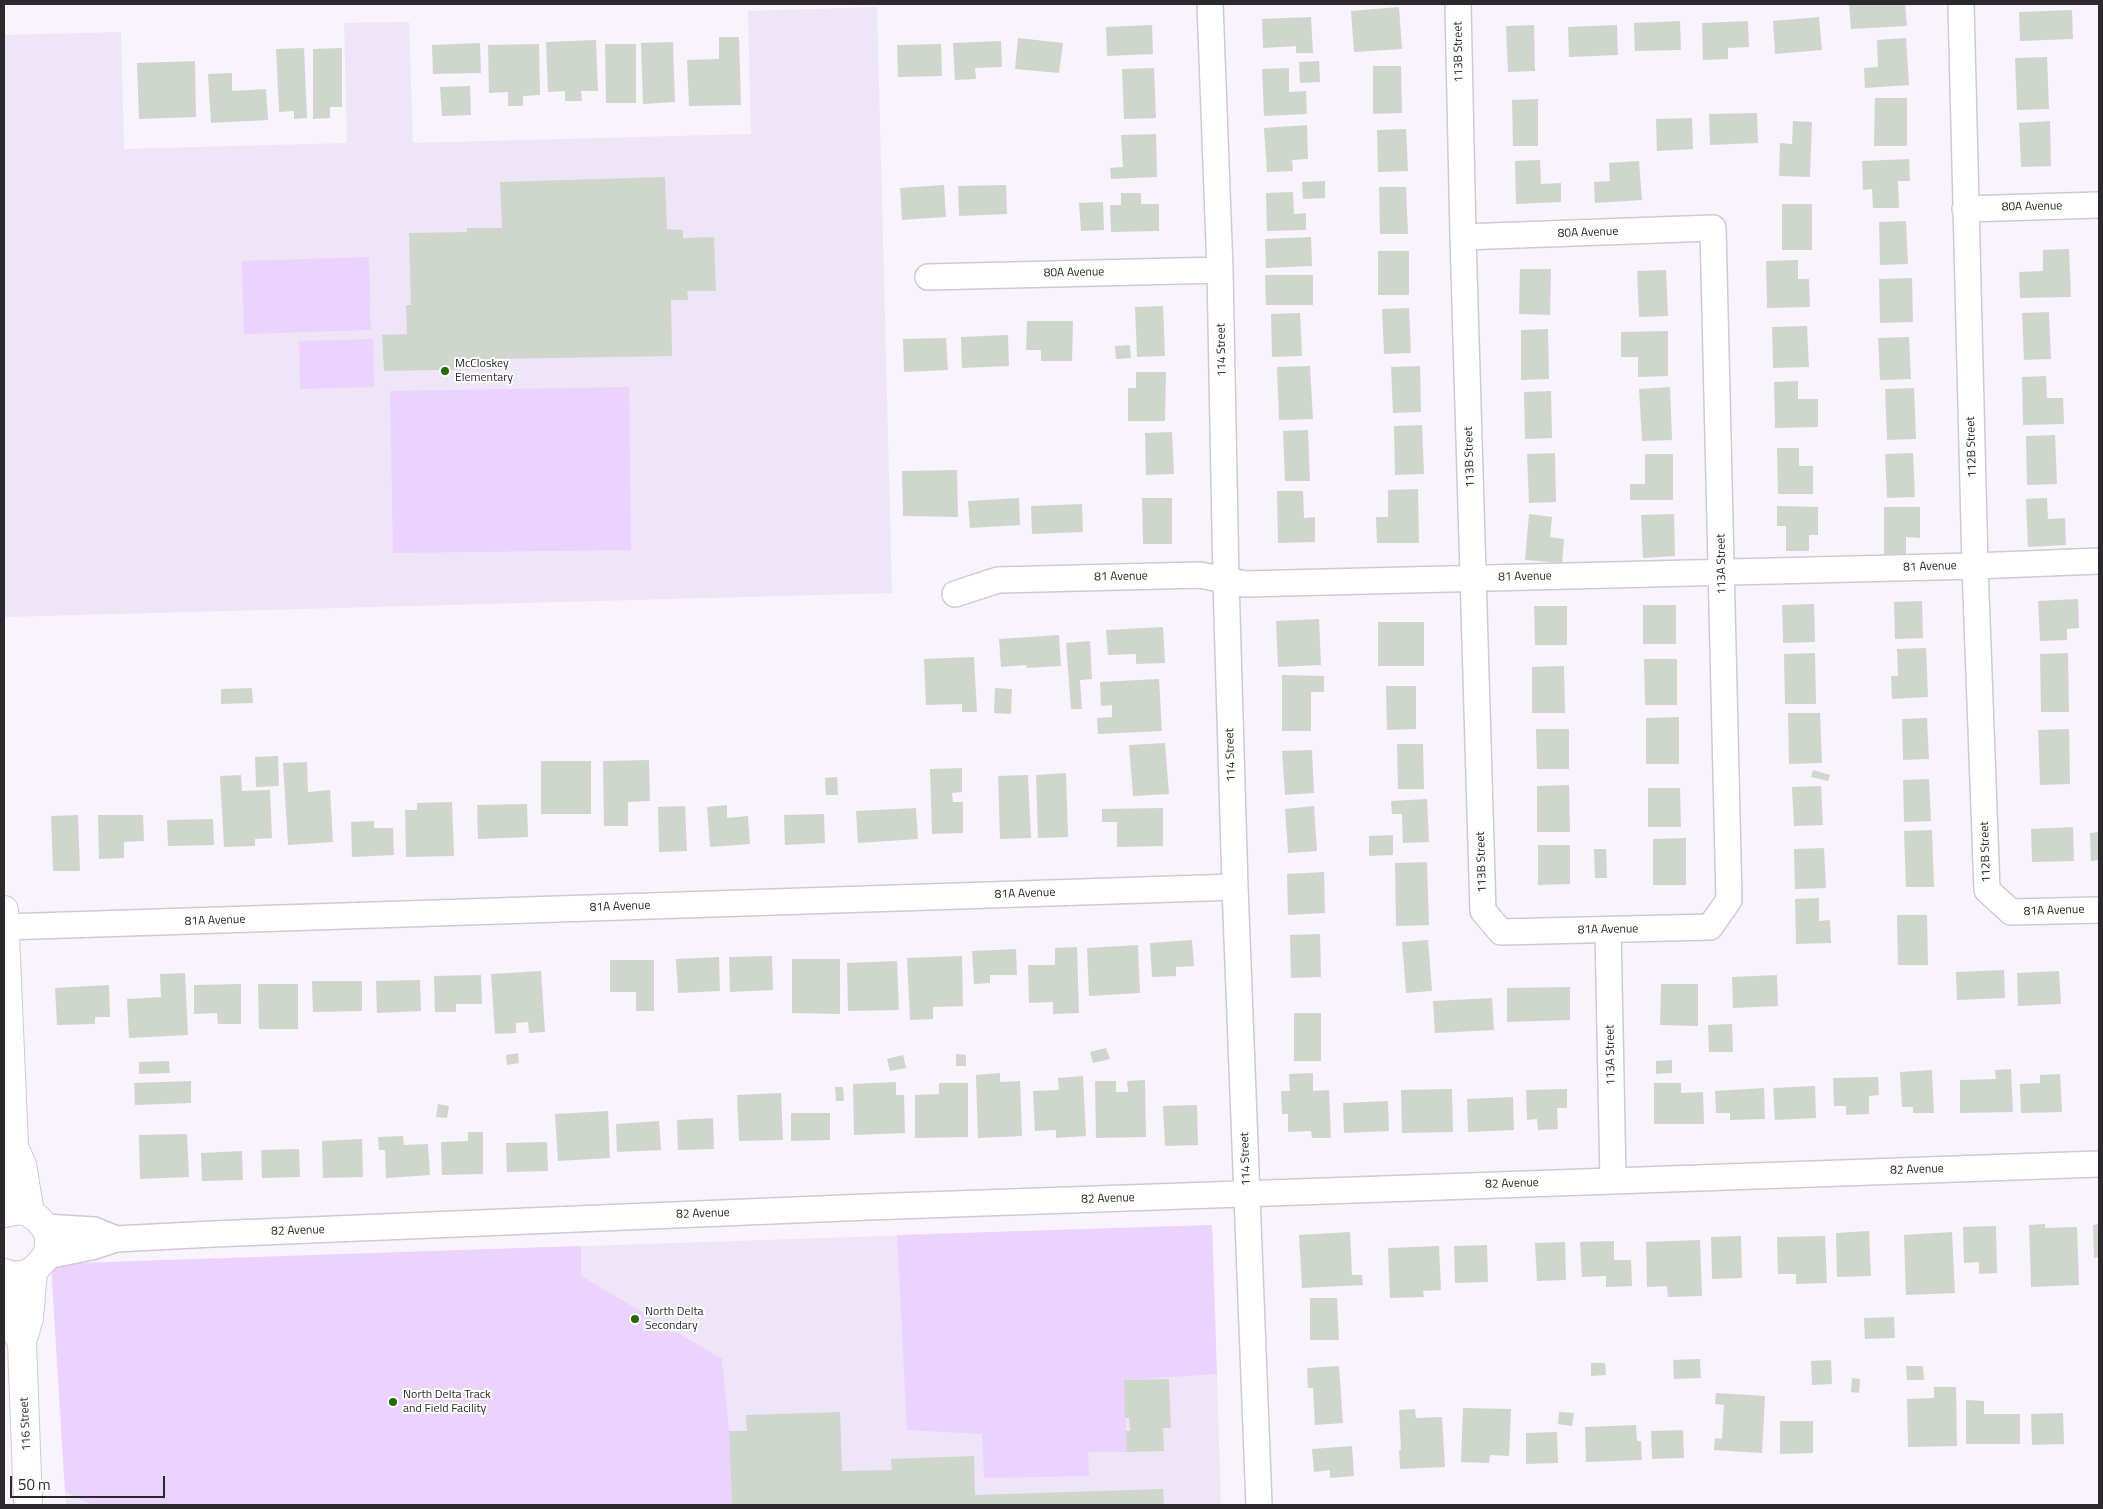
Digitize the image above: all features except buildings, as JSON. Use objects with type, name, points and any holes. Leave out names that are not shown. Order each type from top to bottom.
[{"type":"street","name":"114 Street","points":[[1210,4],[1220,270],[1226,580],[1235,887],[1259,1505]]},
{"type":"street","name":"113B Street","points":[[1458,4],[1463,237],[1484,911]]},
{"type":"street","name":"112B Street","points":[[1962,4],[1965,208],[1975,566],[1987,890]]},
{"type":"street","name":"80A Avenue","points":[[1965,208],[2099,205]]},
{"type":"street","name":"80A Avenue","points":[[1463,237],[1713,228]]},
{"type":"street","name":"113A Street","points":[[1713,228],[1723,573],[1729,900]]},
{"type":"street","name":"80A Avenue","points":[[928,277],[1220,270]]},
{"type":"street","name":"81 Avenue","points":[[955,594],[998,580],[1200,575],[1245,584],[1723,573],[2099,561]]},
{"type":"street","name":"81A Avenue","points":[[4,919],[1235,887]]},
{"type":"street","name":"81A Avenue","points":[[1987,890],[2011,912],[2099,910]]},
{"type":"street","name":"81A Avenue","points":[[1484,911],[1501,932],[1710,927],[1729,900]]},
{"type":"street","points":[[4,919],[14,1147],[22,1165],[26,1218]]},
{"type":"street","name":"113A Street","points":[[1608,930],[1613,1180]]},
{"type":"street","points":[[4,1192],[6,1165],[14,1147]]},
{"type":"street","name":"82 Avenue","points":[[40,1264],[116,1239],[839,1208],[2099,1164]]},
{"type":"street","name":"82 Avenue","points":[[26,1218],[94,1230],[116,1239]]},
{"type":"street","name":"116 Street","points":[[26,1218],[49,1236],[40,1264],[22,1342],[28,1505]]},
{"type":"street","points":[[4,1273],[18,1275],[40,1264]]},
{"type":"street","name":"116 Street","points":[[4,1278],[11,1319],[22,1342]]},
{"type":"shaded area","name":"McCloskey Elementary","points":[[877,7],[892,593],[4,617],[4,35],[121,32],[124,149],[347,143],[344,23],[409,22],[413,143],[751,134],[748,11]]},
{"type":"shaded area","points":[[369,257],[371,330],[244,334],[242,261]]},
{"type":"shaded area","points":[[373,339],[374,387],[300,389],[299,341]]},
{"type":"shaded area","points":[[629,387],[631,550],[393,553],[390,391]]},
{"type":"shaded area","name":"North Delta Secondary","points":[[1212,1225],[1221,1505],[66,1505],[51,1264]]},
{"type":"shaded area","points":[[1212,1225],[1217,1374],[1124,1380],[1127,1452],[1088,1452],[1089,1476],[984,1478],[982,1434],[907,1430],[897,1235]]},
{"type":"shaded area","name":"North Delta Track and Field Facility","points":[[581,1246],[581,1276],[722,1359],[729,1431],[732,1505],[92,1505],[65,1491],[51,1264]]},
{"type":"place","name":"McCloskey Elementary","points":[[445,371]]},
{"type":"place","name":"North Delta Secondary","points":[[635,1319]]},
{"type":"place","name":"North Delta Track and Field Facility","points":[[393,1402]]}]
